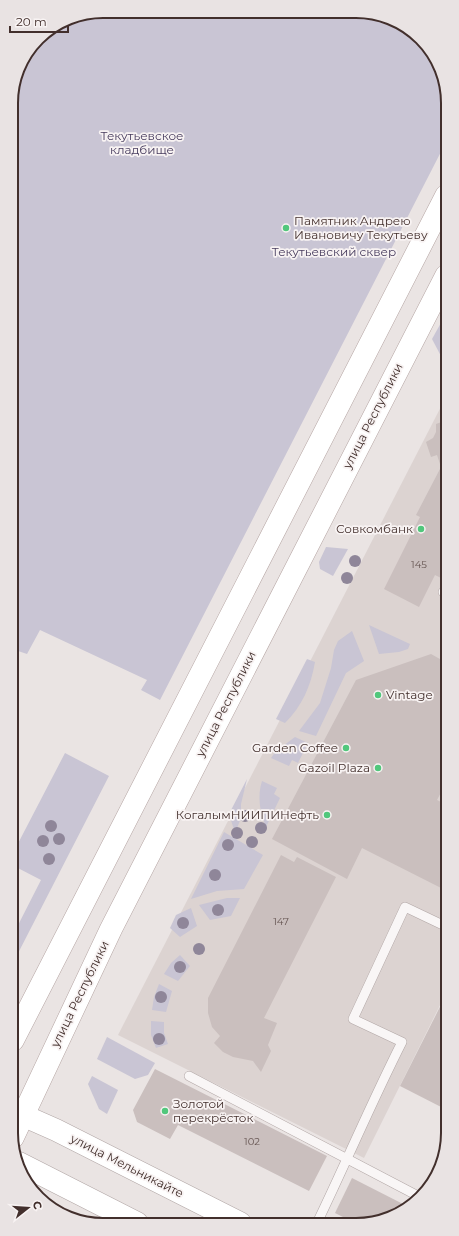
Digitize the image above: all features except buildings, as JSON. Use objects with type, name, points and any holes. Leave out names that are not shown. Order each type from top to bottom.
[{"type":"main road","points":[[18,1030],[441,206]]},
{"type":"main road","name":"улица Республики","points":[[18,1113],[441,286]]},
{"type":"main road","name":"улица Мельникайте","points":[[18,1113],[230,1218]]},
{"type":"main road","points":[[24,1166],[127,1218]]},
{"type":"lane","points":[[319,1218],[348,1160],[372,1101],[402,1042],[353,1019],[405,907],[441,925]]},
{"type":"lane","points":[[189,1076],[415,1194]]},
{"type":"shaded area","points":[[441,407],[441,1003],[364,1158],[118,1035]]},
{"type":"green space","points":[[103,18],[356,18],[384,22],[399,29],[408,35],[424,51],[437,75],[441,97],[441,152],[160,700],[141,690],[147,680],[40,630],[27,654],[18,651],[18,97],[22,75],[32,56],[47,39],[60,29],[75,22]]},
{"type":"green space","points":[[441,323],[441,356],[432,339]]},
{"type":"green space","points":[[326,547],[348,549],[333,576],[320,569],[319,562]]},
{"type":"green space","points":[[369,625],[410,644],[408,649],[399,652],[379,654]]},
{"type":"green space","points":[[352,631],[364,661],[346,673],[316,736],[299,731],[320,703],[331,668],[334,650],[338,641]]},
{"type":"green space","points":[[307,659],[315,662],[311,679],[301,703],[285,723],[276,719]]},
{"type":"green space","points":[[295,737],[308,743],[298,763],[292,760],[289,766],[271,758],[276,751]]},
{"type":"green space","points":[[65,753],[109,776],[18,953],[18,925],[41,880],[18,868],[18,843]]},
{"type":"green space","points":[[247,779],[241,804],[241,818],[235,833],[229,814]]},
{"type":"green space","points":[[262,781],[277,788],[274,794],[280,798],[266,827],[260,804],[260,787]]},
{"type":"green space","points":[[224,832],[263,855],[244,889],[217,891],[191,899]]},
{"type":"green space","points":[[227,898],[240,898],[231,916],[210,920],[199,905]]},
{"type":"green space","points":[[191,908],[197,926],[180,937],[170,928],[176,915]]},
{"type":"green space","points":[[180,955],[190,966],[178,981],[164,974],[171,963]]},
{"type":"green space","points":[[159,984],[172,991],[166,1012],[152,1010],[154,997]]},
{"type":"green space","points":[[151,1021],[164,1022],[164,1033],[168,1044],[156,1048],[151,1035]]},
{"type":"green space","points":[[107,1037],[155,1063],[148,1075],[135,1079],[97,1059]]},
{"type":"green space","points":[[92,1076],[118,1090],[107,1114],[99,1109],[88,1084]]},
{"type":"place","name":"Памятник Андрею Ивановичу Текутьеву","points":[[286,228]]},
{"type":"place","name":"Совкомбанк","points":[[421,529]]},
{"type":"place","name":"Vintage","points":[[378,695]]},
{"type":"place","name":"Garden Coffee","points":[[346,748]]},
{"type":"place","name":"Gazoil Plaza","points":[[378,768]]},
{"type":"place","name":"КогалымНИИПИНефть","points":[[327,815]]},
{"type":"place","name":"Золотой перекрёсток","points":[[165,1111]]},
{"type":"park label","name":"Текутьевское кладбище","points":[[142,143]]},
{"type":"park label","name":"Текутьевский сквер","points":[[334,252]]}]
